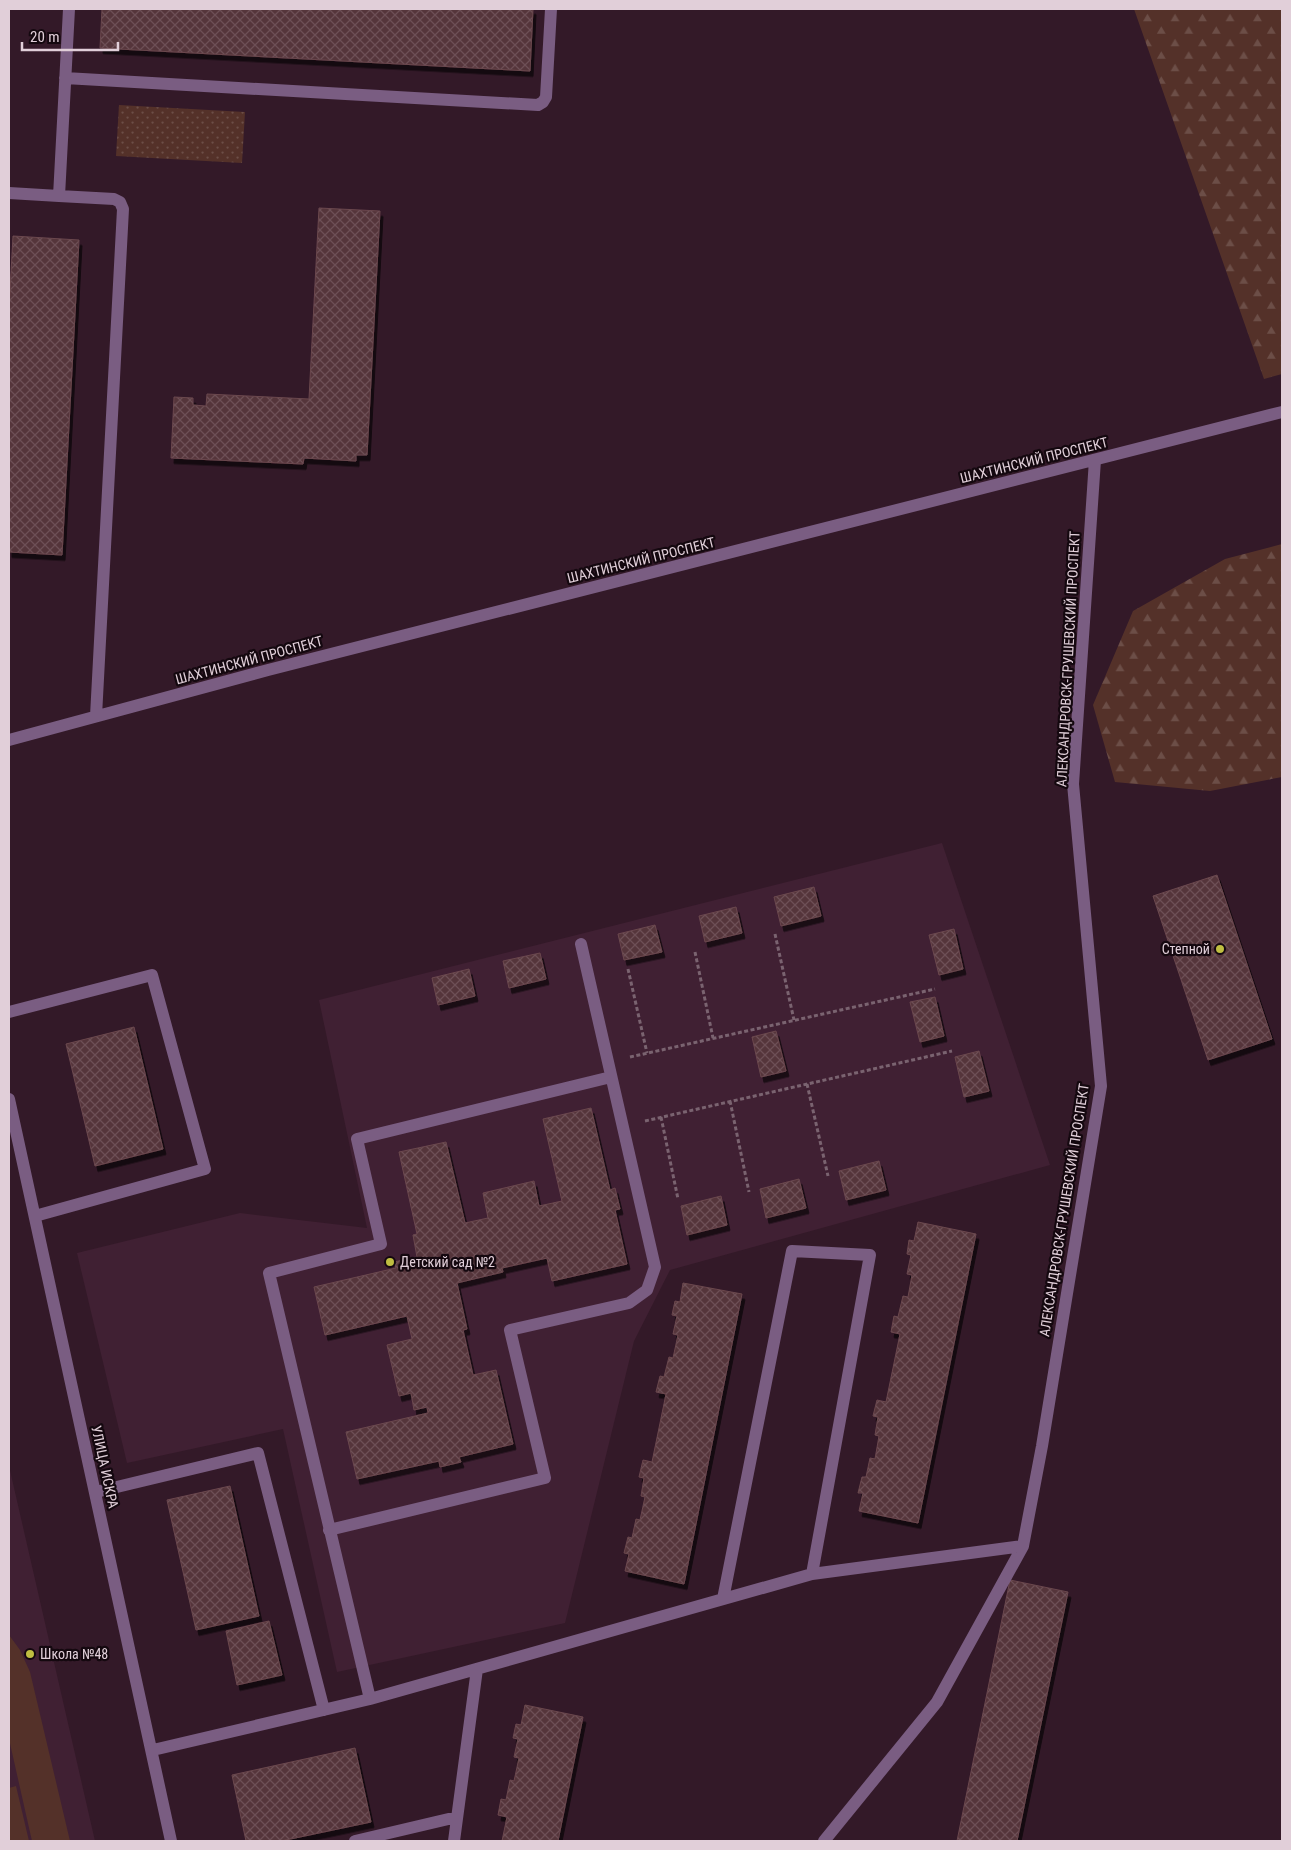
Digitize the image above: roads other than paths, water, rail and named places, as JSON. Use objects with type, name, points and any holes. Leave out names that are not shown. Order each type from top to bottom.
[{"type":"street","points":[[59,196],[69,9]]},
{"type":"street","points":[[65,78],[538,105],[546,97],[551,9]]},
{"type":"street","points":[[9,193],[114,199],[120,202],[123,209],[96,716]]},
{"type":"street","name":"ШАХТИНСКИЙ ПРОСПЕКТ","points":[[9,740],[268,670],[1282,412]]},
{"type":"street","name":"АЛЕКСАНДРОВСК-ГРУШЕВСКИЙ ПРОСПЕКТ","points":[[824,1841],[936,1702],[1023,1546],[1042,1446],[1101,1086],[1073,784],[1095,460]]},
{"type":"street","points":[[329,1530],[545,1478],[510,1330],[629,1303],[646,1290],[655,1267],[581,944]]},
{"type":"street","points":[[9,1012],[152,975],[206,1169],[35,1216]]},
{"type":"street","points":[[370,1700],[270,1273],[381,1244],[357,1139],[611,1077]]},
{"type":"street","name":"УЛИЦА ИСКРА","points":[[9,1100],[171,1841]]},
{"type":"street","points":[[723,1599],[792,1251],[870,1255],[812,1574]]},
{"type":"street","points":[[96,1492],[258,1453],[324,1710]]},
{"type":"street","points":[[152,1750],[370,1700],[812,1574],[1023,1546]]},
{"type":"street","points":[[454,1841],[477,1669]]},
{"type":"street","points":[[355,1841],[457,1817]]},
{"type":"place","name":"Степной","points":[[1220,949]]},
{"type":"place","name":"Детский сад №2","points":[[390,1262]]},
{"type":"place","name":"Школа №48","points":[[30,1654]]}]
